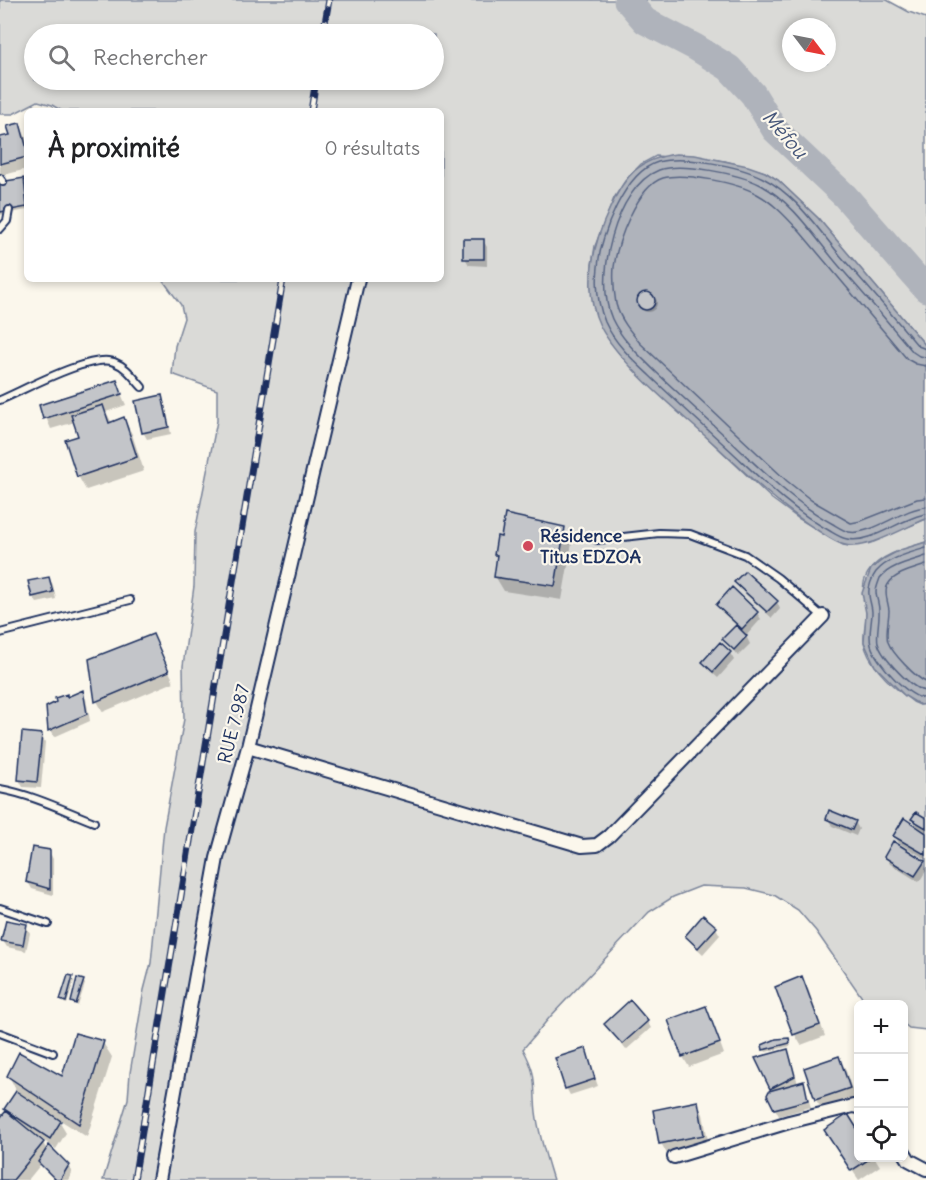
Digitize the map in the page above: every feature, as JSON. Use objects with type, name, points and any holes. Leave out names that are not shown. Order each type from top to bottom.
[{"type":"street","name":"RUE 7.987","points":[[159,1180],[217,858],[248,747],[357,282]]},
{"type":"street","points":[[248,747],[582,846],[597,845],[609,836],[823,616]]},
{"type":"street","points":[[674,1157],[789,1122],[854,1106]]},
{"type":"street","points":[[908,1159],[926,1169]]},
{"type":"lane","points":[[0,230],[7,221],[9,210]]},
{"type":"lane","points":[[0,400],[96,361],[112,361],[125,367],[142,387]]},
{"type":"lane","points":[[597,540],[659,533],[690,534],[745,555],[778,578],[823,616]]},
{"type":"lane","points":[[0,633],[130,600]]},
{"type":"lane","points":[[0,789],[27,794],[94,822]]},
{"type":"lane","points":[[0,908],[48,924]]},
{"type":"lane","points":[[0,1033],[53,1053]]},
{"type":"shaded area","points":[[0,0],[887,0],[926,18],[926,346],[818,218],[778,180],[765,172],[725,161],[656,156],[641,164],[625,181],[614,198],[595,246],[591,287],[610,342],[623,358],[772,499],[798,518],[843,545],[849,546],[888,535],[926,519],[926,542],[895,552],[875,564],[867,575],[864,590],[866,614],[864,642],[866,651],[876,668],[890,683],[913,702],[920,705],[926,704],[926,1030],[908,1027],[908,1000],[863,999],[816,931],[798,910],[774,895],[746,888],[701,886],[673,897],[649,912],[523,1049],[533,1073],[537,1121],[553,1180],[103,1180],[128,1099],[144,990],[151,963],[164,827],[184,719],[183,666],[194,586],[195,532],[217,421],[217,390],[172,374],[175,346],[184,318],[181,305],[164,282],[444,282],[444,108],[57,108],[38,101],[13,114],[0,114]]},
{"type":"water","points":[[676,154],[695,155],[748,166],[778,180],[818,218],[926,346],[926,519],[864,545],[845,545],[834,541],[763,489],[652,388],[621,357],[609,341],[595,312],[591,282],[595,251],[604,222],[621,186],[635,170],[652,160]]},
{"type":"water","points":[[926,542],[926,704],[920,705],[905,696],[875,666],[864,642],[866,613],[862,593],[871,569],[900,550]]},
{"type":"pier","points":[[646,292],[652,295],[655,301],[652,307],[646,310],[640,307],[637,301],[640,295]]},
{"type":"building","points":[[20,123],[24,138],[24,158],[0,164],[0,137],[10,135],[7,126]]},
{"type":"building","points":[[24,178],[24,208],[0,212],[0,182]]},
{"type":"building","points":[[463,239],[484,239],[484,259],[463,259]]},
{"type":"building","points":[[646,292],[652,295],[655,301],[652,307],[646,310],[640,307],[637,301],[640,295]]},
{"type":"building","points":[[117,380],[122,394],[43,419],[39,405]]},
{"type":"building","points":[[162,395],[169,427],[142,433],[135,401]]},
{"type":"building","points":[[103,405],[109,423],[124,417],[137,457],[77,477],[65,440],[78,436],[71,415]]},
{"type":"building","name":"Résidence Titus EDZOA","points":[[505,514],[565,527],[555,586],[494,577],[497,536],[501,537]]},
{"type":"building","points":[[745,571],[778,601],[767,612],[734,582]]},
{"type":"building","points":[[49,577],[53,592],[32,597],[28,581]]},
{"type":"building","points":[[732,587],[758,612],[742,629],[716,605]]},
{"type":"building","points":[[736,625],[747,636],[734,650],[722,639]]},
{"type":"building","points":[[153,634],[169,671],[95,702],[89,659]]},
{"type":"building","points":[[720,642],[731,652],[713,672],[702,662]]},
{"type":"building","points":[[83,690],[87,714],[48,731],[46,707],[56,702],[55,698],[67,694],[67,697]]},
{"type":"building","points":[[22,732],[42,734],[37,782],[18,780]]},
{"type":"building","points":[[829,810],[856,821],[852,830],[826,819]]},
{"type":"building","points":[[916,812],[926,818],[926,828],[911,819]]},
{"type":"building","points":[[904,818],[926,833],[926,855],[893,836]]},
{"type":"building","points":[[893,841],[925,861],[915,876],[884,857]]},
{"type":"building","points":[[32,847],[50,850],[50,889],[26,882]]},
{"type":"building","points":[[703,915],[717,927],[698,948],[685,936]]},
{"type":"building","points":[[6,920],[27,924],[23,945],[1,941]]},
{"type":"building","points":[[68,975],[73,976],[66,1002],[60,1000]]},
{"type":"building","points":[[802,976],[820,1025],[793,1035],[775,987]]},
{"type":"building","points":[[77,978],[84,980],[76,1004],[71,1002]]},
{"type":"building","points":[[630,1000],[648,1021],[622,1044],[604,1024]]},
{"type":"building","points":[[706,1006],[720,1043],[682,1057],[668,1020]]},
{"type":"building","points":[[75,1033],[104,1041],[79,1124],[7,1076],[19,1052],[62,1076]]},
{"type":"building","points":[[789,1038],[790,1043],[763,1050],[762,1045],[776,1039]]},
{"type":"building","points":[[586,1048],[595,1079],[565,1089],[555,1058]]},
{"type":"building","points":[[788,1049],[795,1076],[770,1089],[755,1058]]},
{"type":"building","points":[[839,1056],[850,1088],[815,1100],[804,1068]]},
{"type":"building","points":[[804,1081],[808,1100],[774,1109],[767,1095],[769,1091]]},
{"type":"building","points":[[16,1091],[61,1121],[50,1139],[4,1109]]},
{"type":"building","points":[[698,1101],[704,1135],[659,1144],[653,1110]]},
{"type":"building","points":[[6,1111],[44,1142],[13,1180],[0,1180],[0,1118]]},
{"type":"building","points":[[848,1114],[854,1124],[854,1162],[865,1162],[851,1171],[824,1130]]},
{"type":"building","points":[[49,1145],[69,1165],[60,1180],[56,1180],[38,1162]]},
{"type":"waterway","name":"Méfou","points":[[627,0],[645,21],[729,68],[753,94],[775,130],[845,196],[926,289]]},
{"type":"railway","points":[[325,24],[329,0]]},
{"type":"railway","points":[[311,108],[314,90]]},
{"type":"railway","points":[[134,1180],[283,282]]},
{"type":"place","name":"Résidence Titus EDZOA","points":[[528,546]]}]
